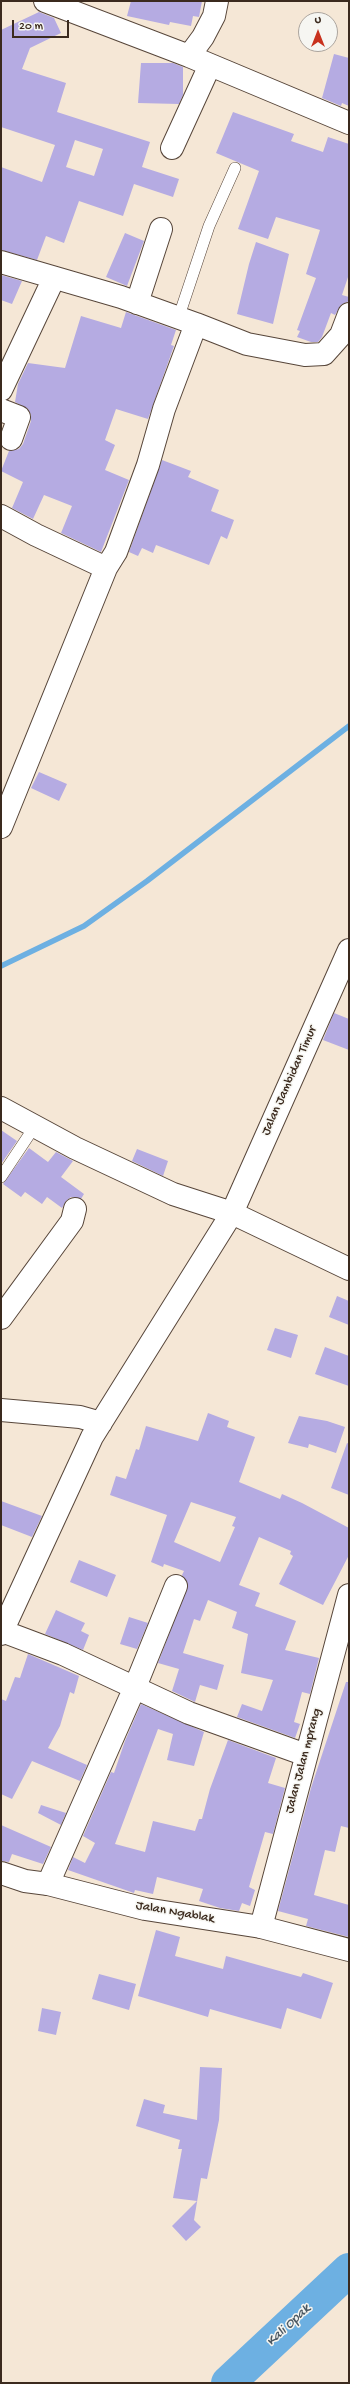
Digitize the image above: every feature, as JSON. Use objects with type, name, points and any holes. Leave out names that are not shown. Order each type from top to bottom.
[{"type":"street","points":[[45,1],[189,56],[349,123]]},
{"type":"street","points":[[189,56],[203,37],[214,16],[217,1]]},
{"type":"street","points":[[172,148],[210,65]]},
{"type":"street","points":[[137,302],[161,229]]},
{"type":"street","points":[[1,262],[137,302],[247,344],[305,355],[324,354],[341,335],[349,314]]},
{"type":"street","points":[[1,390],[54,278]]},
{"type":"street","points":[[1,827],[106,568],[116,552],[148,465],[187,322]]},
{"type":"street","points":[[1,410],[19,416],[11,439]]},
{"type":"street","points":[[1,516],[36,535],[106,568]]},
{"type":"street","name":"Jalan Jambidan Timur","points":[[2,1633],[10,1595],[101,1423],[232,1213],[349,950]]},
{"type":"street","points":[[1,1108],[172,1194],[232,1213],[349,1269]]},
{"type":"street","points":[[1,1318],[72,1222],[75,1209]]},
{"type":"street","points":[[1,1410],[80,1417],[101,1423]]},
{"type":"street","points":[[48,1884],[135,1687],[176,1586]]},
{"type":"street","name":"Jalan Jalan mprang","points":[[261,1928],[349,1595]]},
{"type":"street","points":[[2,1633],[63,1654],[189,1713],[306,1755]]},
{"type":"street","name":"Jalan Ngablak","points":[[1,1873],[145,1909],[261,1928],[349,1950]]},
{"type":"lane","points":[[187,322],[209,226],[235,168]]},
{"type":"lane","points":[[1,1177],[35,1126]]},
{"type":"building","points":[[131,1],[202,1],[199,17],[193,16],[191,26],[170,22],[169,25],[127,16]]},
{"type":"building","points":[[39,12],[54,18],[61,33],[30,48],[22,69],[66,83],[57,112],[150,142],[142,167],[179,179],[173,197],[134,184],[123,216],[79,201],[64,243],[46,236],[37,260],[1,250],[1,167],[42,182],[55,145],[1,127],[1,30]],"holes":[[[75,140],[103,149],[94,176],[66,167]]]},
{"type":"building","points":[[334,54],[349,58],[349,106],[342,103],[341,106],[322,98]]},
{"type":"building","points":[[141,63],[173,63],[183,67],[183,95],[179,104],[138,103]]},
{"type":"building","points":[[233,112],[294,134],[291,141],[323,152],[328,137],[349,144],[349,274],[342,295],[349,297],[349,301],[341,305],[335,315],[331,313],[322,337],[318,342],[311,342],[297,337],[300,331],[297,330],[316,278],[306,274],[320,230],[276,217],[268,239],[238,229],[259,171],[216,153]]},
{"type":"building","points":[[125,233],[144,241],[127,286],[106,277]]},
{"type":"building","points":[[256,242],[289,254],[273,324],[237,314]]},
{"type":"building","points":[[1,275],[22,281],[12,304],[1,300]]},
{"type":"building","points":[[126,312],[176,330],[171,345],[174,346],[148,419],[116,409],[105,440],[115,445],[105,470],[129,480],[101,552],[61,533],[72,506],[44,495],[33,519],[12,508],[23,482],[1,471],[9,451],[19,449],[23,444],[31,421],[31,415],[28,409],[15,402],[18,384],[28,363],[65,368],[81,316],[121,328]]},
{"type":"building","points":[[162,460],[191,471],[188,477],[219,490],[211,511],[234,520],[227,539],[221,536],[209,565],[156,545],[153,553],[142,548],[138,556],[129,552]]},
{"type":"building","points":[[39,772],[67,784],[59,801],[31,788]]},
{"type":"building","points":[[334,1013],[349,1019],[349,1050],[323,1040]]},
{"type":"building","points":[[1,1130],[17,1141],[1,1164]]},
{"type":"building","points":[[29,1148],[48,1162],[56,1152],[73,1161],[61,1177],[84,1194],[81,1199],[71,1197],[66,1201],[62,1208],[47,1197],[42,1204],[25,1192],[21,1197],[3,1184]]},
{"type":"building","points":[[137,1149],[168,1161],[163,1176],[132,1161]]},
{"type":"building","points":[[337,1296],[349,1301],[349,1325],[329,1317]]},
{"type":"building","points":[[275,1328],[298,1335],[291,1358],[267,1350]]},
{"type":"building","points":[[325,1347],[349,1356],[349,1386],[315,1374]]},
{"type":"building","points":[[208,1413],[229,1421],[227,1427],[255,1437],[239,1482],[280,1499],[282,1494],[349,1528],[349,1555],[323,1605],[279,1584],[293,1556],[290,1554],[291,1551],[259,1537],[239,1585],[260,1593],[255,1606],[296,1621],[285,1650],[319,1658],[310,1694],[302,1692],[294,1722],[300,1724],[295,1738],[237,1717],[242,1704],[262,1711],[273,1680],[241,1673],[248,1634],[232,1628],[237,1612],[208,1600],[200,1621],[194,1619],[183,1653],[224,1665],[217,1690],[200,1685],[195,1702],[172,1691],[179,1669],[158,1663],[188,1585],[182,1575],[184,1571],[164,1564],[163,1567],[151,1562],[167,1515],[110,1495],[116,1476],[126,1479],[136,1449],[139,1450],[146,1426],[198,1441]],"holes":[[[191,1502],[236,1517],[232,1526],[235,1527],[220,1562],[174,1542]]]},
{"type":"building","points":[[299,1416],[327,1421],[345,1427],[336,1453],[309,1444],[308,1448],[288,1443]]},
{"type":"building","points":[[347,1443],[349,1444],[349,1495],[331,1488]]},
{"type":"building","points":[[1,1501],[42,1516],[32,1537],[1,1525]]},
{"type":"building","points":[[79,1560],[116,1575],[107,1597],[70,1582]]},
{"type":"building","points":[[56,1610],[85,1623],[81,1631],[89,1635],[83,1650],[45,1634]]},
{"type":"building","points":[[129,1617],[148,1623],[137,1649],[120,1644]]},
{"type":"building","points":[[28,1654],[79,1676],[74,1694],[70,1692],[60,1726],[48,1748],[87,1765],[80,1781],[32,1761],[12,1799],[1,1794],[1,1699],[6,1701],[15,1677],[20,1678]]},
{"type":"building","points":[[346,1682],[349,1682],[349,1828],[341,1826],[335,1852],[325,1850],[314,1895],[349,1905],[349,1937],[306,1926],[308,1919],[278,1911],[311,1788]]},
{"type":"building","points":[[141,1704],[204,1732],[194,1766],[167,1760],[173,1734],[158,1729],[115,1844],[145,1852],[153,1821],[195,1831],[199,1819],[202,1819],[210,1789],[228,1740],[276,1758],[268,1783],[285,1788],[273,1834],[265,1832],[249,1887],[255,1890],[250,1906],[242,1903],[239,1911],[220,1908],[199,1901],[203,1889],[157,1877],[153,1894],[135,1890],[134,1893],[68,1870],[73,1857],[85,1863],[95,1843],[83,1836],[111,1772],[114,1773],[125,1741]]},
{"type":"building","points":[[41,1805],[66,1813],[61,1825],[38,1813]]},
{"type":"building","points":[[1,1825],[51,1847],[43,1864],[12,1854],[9,1862],[1,1861]]},
{"type":"building","points":[[156,1930],[180,1937],[175,1956],[223,1969],[226,1956],[301,1977],[303,1973],[333,1983],[321,2019],[287,2008],[281,2029],[210,2009],[208,2017],[138,1996]]},
{"type":"building","points":[[99,1974],[136,1984],[129,2010],[92,1999]]},
{"type":"building","points":[[42,2008],[61,2012],[56,2035],[38,2031]]},
{"type":"building","points":[[200,2067],[222,2068],[219,2120],[207,2179],[201,2178],[194,2220],[201,2227],[186,2241],[172,2226],[197,2201],[173,2198],[182,2149],[178,2149],[180,2140],[136,2126],[144,2099],[165,2105],[163,2113],[197,2120]]},
{"type":"waterway","points":[[1,966],[84,926],[147,881],[349,726]]},
{"type":"waterway","name":"Kali Opak","points":[[228,2383],[349,2270]]}]
